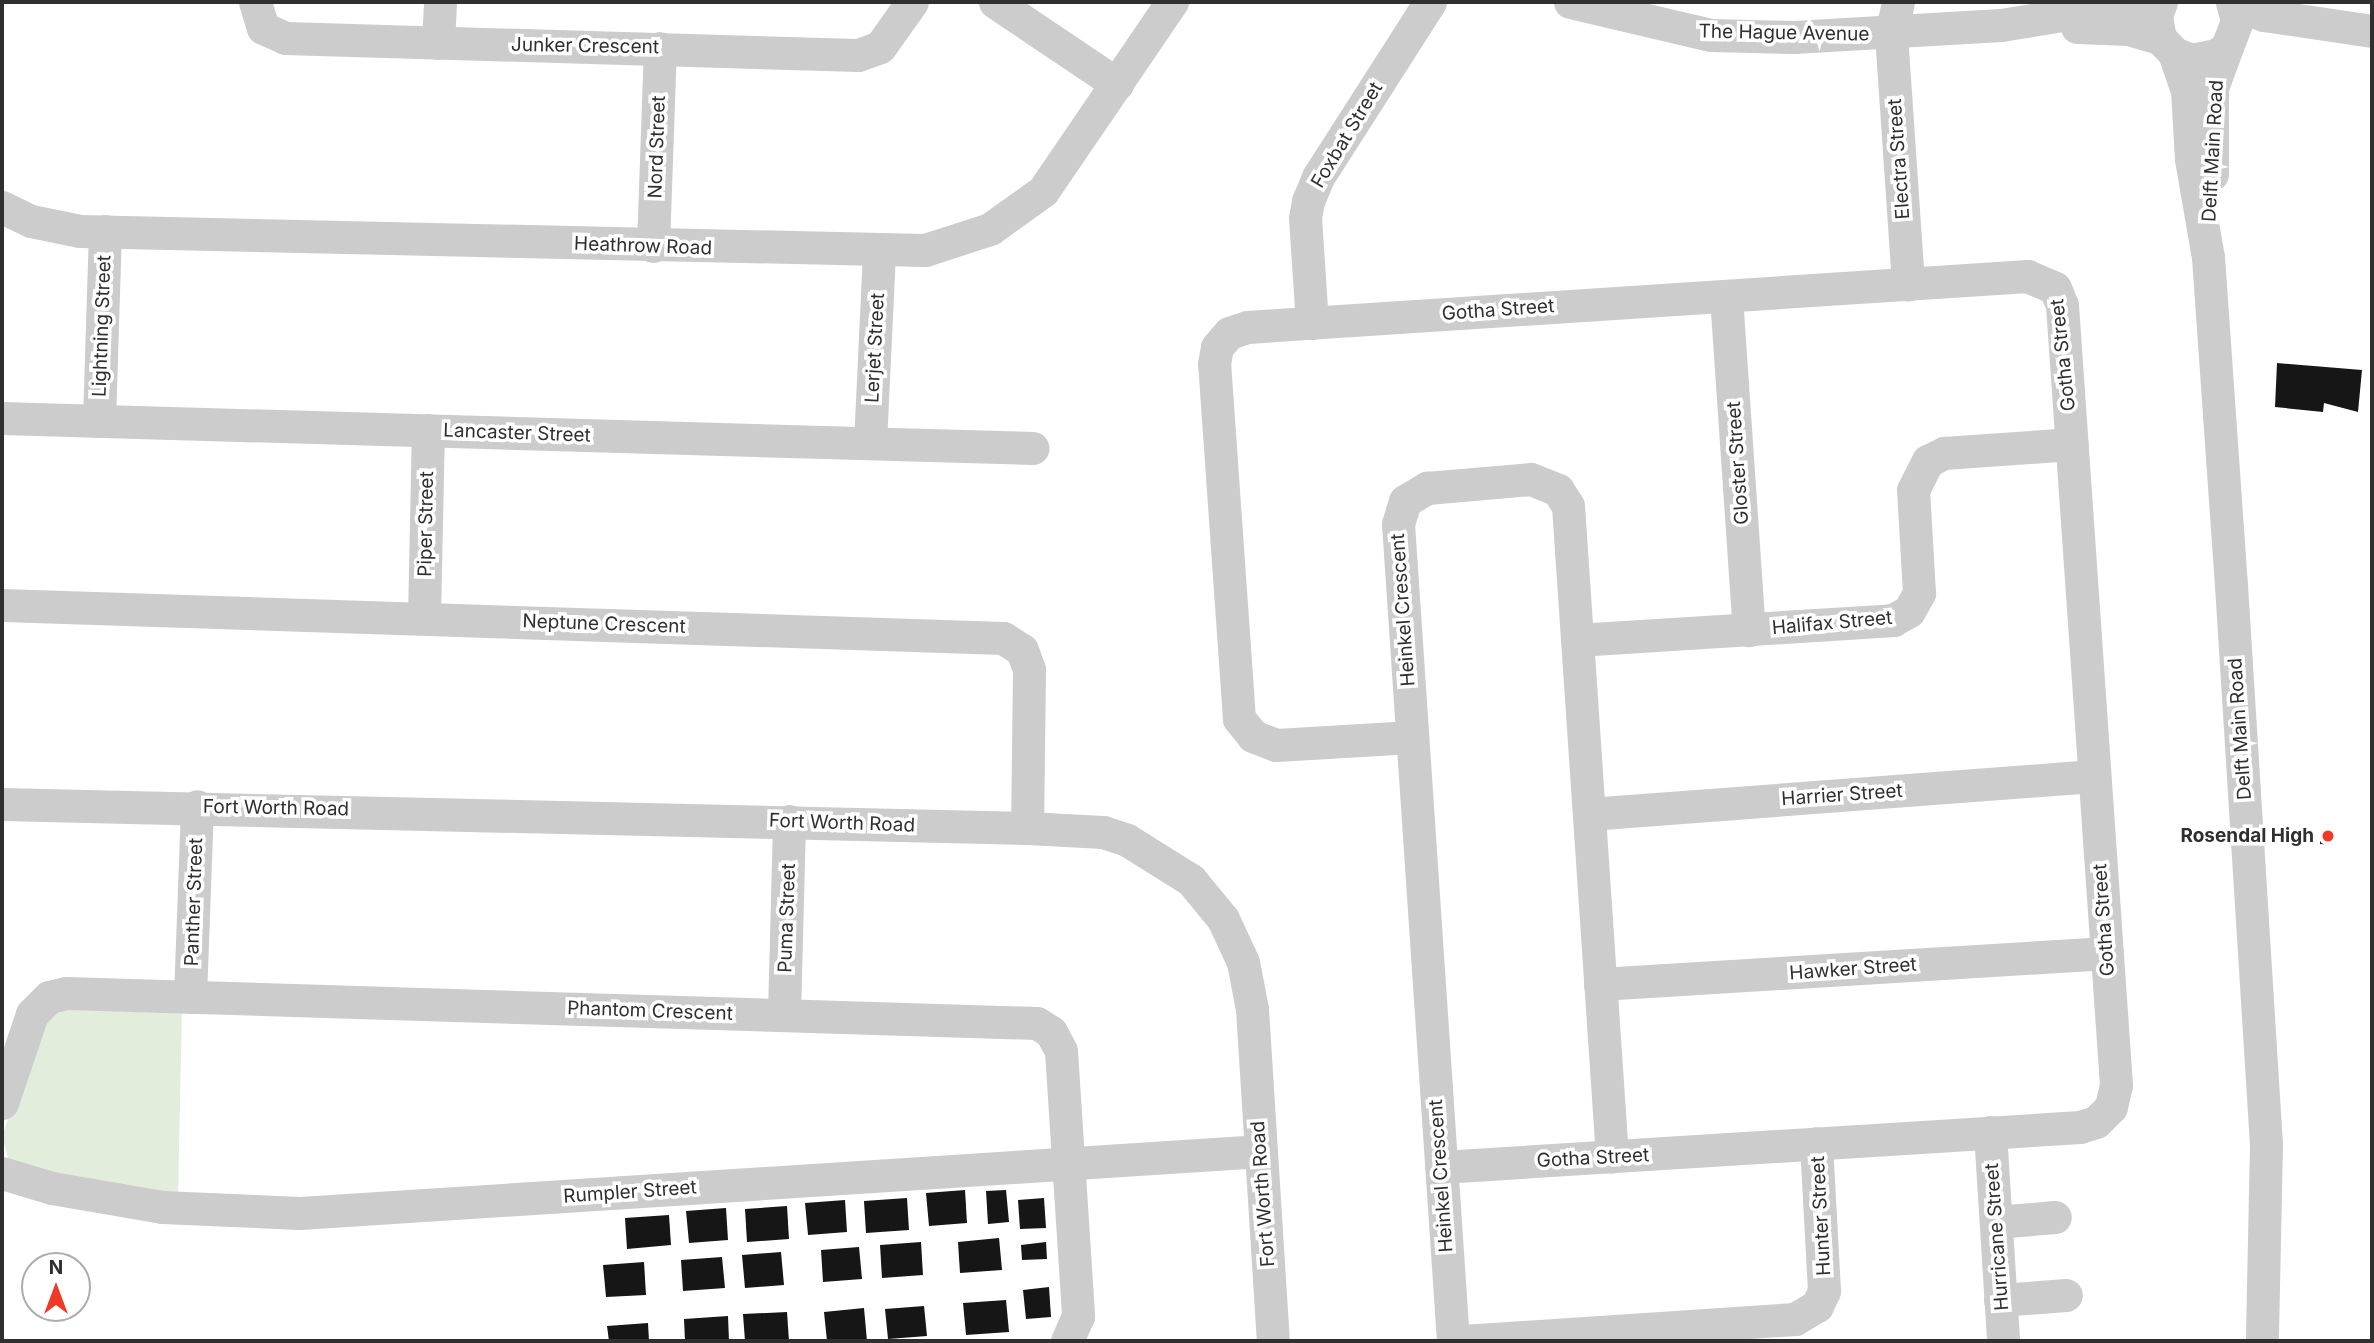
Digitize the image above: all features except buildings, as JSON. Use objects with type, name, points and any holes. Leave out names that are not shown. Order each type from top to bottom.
[{"type":"street","name":"Junker Crescent","points":[[255,2],[259,22],[277,37],[865,54],[880,47],[912,2]]},
{"type":"street","points":[[438,43],[439,2]]},
{"type":"street","points":[[995,2],[1117,84]]},
{"type":"street","name":"Heathrow Road","points":[[2,207],[55,227],[105,231],[879,252],[948,246],[1009,218],[1043,191],[1172,2]]},
{"type":"street","name":"Foxbat Street","points":[[1312,323],[1305,218],[1308,201],[1318,177],[1430,2]]},
{"type":"street","name":"The Hague Avenue","points":[[1570,2],[1711,35],[1891,34],[2001,25],[2142,2]]},
{"type":"street","name":"Electra Street","points":[[1898,2],[1891,34],[1908,284]]},
{"type":"street","points":[[2161,2],[2157,16],[2167,45]]},
{"type":"street","points":[[2232,2],[2264,15],[2372,31]]},
{"type":"street","name":"Delft Main Road","points":[[2232,2],[2237,20],[2212,88],[2208,257],[2266,1144],[2264,1336]]},
{"type":"street","name":"The Hague Avenue","points":[[2001,25],[2119,28],[2205,60],[2230,43],[2372,36]]},
{"type":"street","name":"Delft Main Road","points":[[2167,45],[2187,90],[2192,159],[2208,257]]},
{"type":"street","name":"Nord Street","points":[[653,246],[660,48]]},
{"type":"street","name":"Lightning Street","points":[[99,421],[105,231]]},
{"type":"street","name":"Lerjet Street","points":[[870,443],[879,252]]},
{"type":"street","name":"Gotha Street","points":[[1412,737],[1276,745],[1253,736],[1239,719],[1214,355],[1222,340],[1237,329],[2027,276],[2055,288],[2062,305],[2116,1085],[2111,1107],[2096,1122],[2080,1127],[1441,1167]]},
{"type":"street","name":"Gloster Street","points":[[1726,296],[1749,630]]},
{"type":"street","name":"Lancaster Street","points":[[2,418],[1033,448]]},
{"type":"street","name":"Piper Street","points":[[424,618],[428,430]]},
{"type":"street","name":"Halifax Street","points":[[1577,640],[1884,622],[1902,616],[1919,593],[1913,490],[1922,467],[1944,453],[2071,444]]},
{"type":"street","name":"Heinkel Crescent","points":[[1453,1341],[1398,524],[1401,508],[1411,495],[1427,488],[1531,480],[1558,490],[1570,515],[1612,1157]]},
{"type":"street","name":"Neptune Crescent","points":[[2,604],[1003,638],[1022,650],[1029,669],[1027,828]]},
{"type":"street","name":"Harrier Street","points":[[1589,814],[2094,776]]},
{"type":"street","name":"Fort Worth Road","points":[[2,804],[197,806],[1027,828],[1103,832],[1128,840],[1172,864],[1208,898],[1234,940],[1249,985],[1273,1341]]},
{"type":"street","name":"Panther Street","points":[[190,997],[197,806]]},
{"type":"street","name":"Puma Street","points":[[784,1014],[789,821]]},
{"type":"street","name":"Hawker Street","points":[[1600,984],[2106,953]]},
{"type":"street","name":"Phantom Crescent","points":[[2,1103],[32,1014],[49,997],[66,993],[1028,1022],[1044,1027],[1061,1051],[1078,1316],[1067,1341]]},
{"type":"street","name":"Hurricane Street","points":[[1990,1132],[2003,1341]]},
{"type":"street","name":"Hunter Street","points":[[1463,1341],[1795,1319],[1817,1306],[1824,1291],[1816,1143]]},
{"type":"street","name":"Rumpler Street","points":[[2,1173],[52,1188],[162,1207],[300,1213],[1261,1151]]},
{"type":"street","points":[[1996,1222],[2055,1217]]},
{"type":"street","points":[[2000,1300],[2066,1294]]},
{"type":"green space","points":[[182,1007],[178,1198],[86,1187],[9,1161],[2,1137],[41,1018],[51,1008]]},
{"type":"place","name":"Rosendal High","points":[[2328,836]]}]
